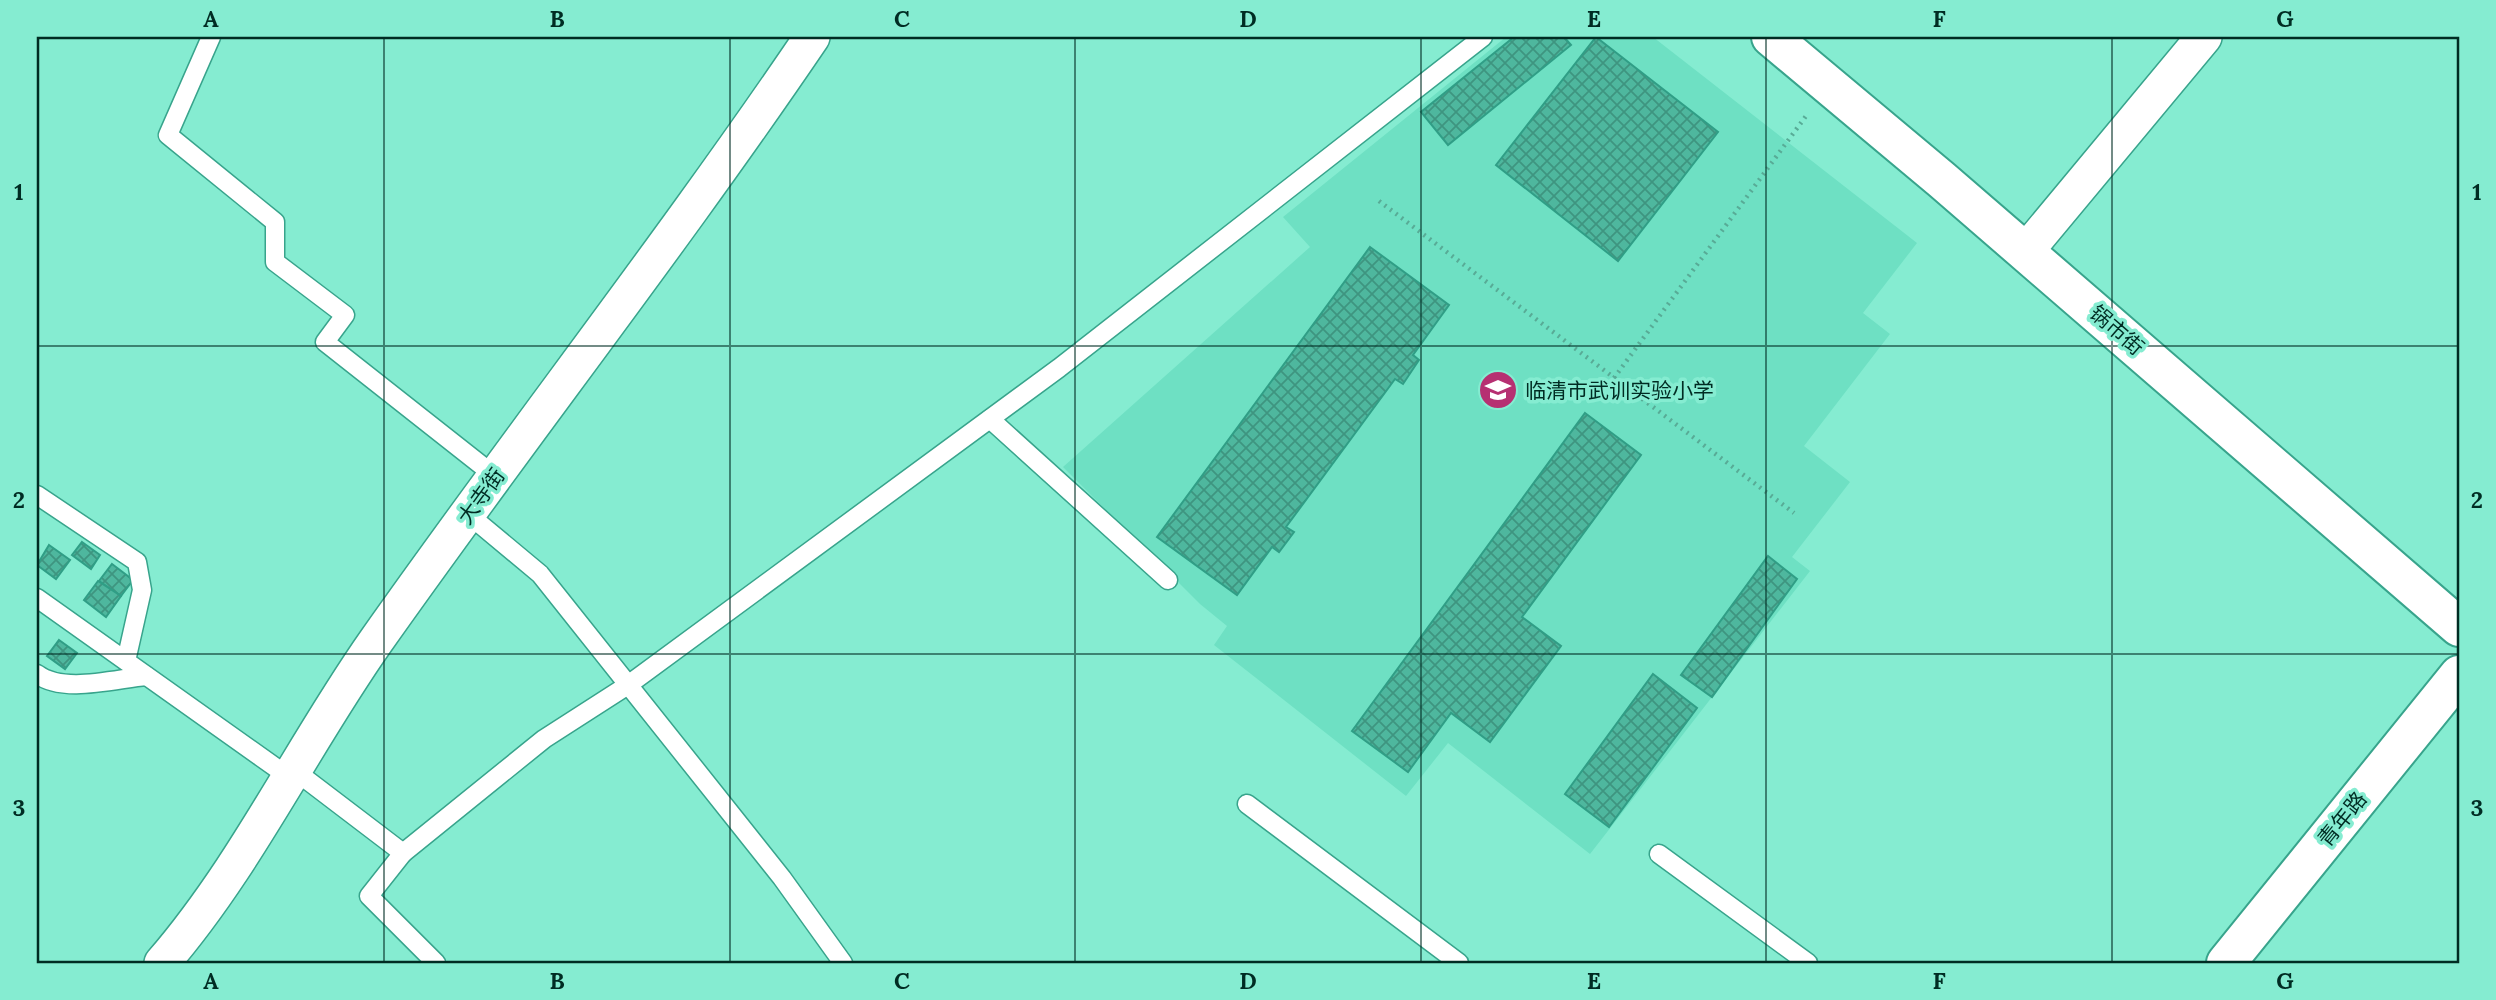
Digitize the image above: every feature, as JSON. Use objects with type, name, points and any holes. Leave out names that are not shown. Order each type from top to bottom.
[{"type":"street","name":"大寺街","points":[[162,963],[188,933],[374,643],[631,289],[719,174],[813,37]]},
{"type":"street","name":"锅市街","points":[[1771,37],[2026,251],[2459,628]]},
{"type":"street","points":[[2026,251],[2204,37]]},
{"type":"street","name":"青年路","points":[[2225,963],[2459,675]]},
{"type":"lane","points":[[211,37],[168,135],[275,222],[275,262],[345,315],[326,342],[495,477]]},
{"type":"lane","points":[[436,963],[369,896],[403,853],[544,740],[628,685],[990,419],[1483,37]]},
{"type":"lane","points":[[990,419],[1168,580]]},
{"type":"lane","points":[[37,495],[137,562],[142,590],[126,661]]},
{"type":"lane","points":[[468,514],[540,574],[782,878],[843,963]]},
{"type":"lane","points":[[37,598],[403,853]]},
{"type":"lane","points":[[37,674],[45,680],[73,683],[146,676]]},
{"type":"lane","points":[[1247,804],[1459,963]]},
{"type":"lane","points":[[1659,854],[1808,963]]},
{"type":"path","points":[[1614,378],[1829,85]]},
{"type":"path","points":[[1379,201],[1794,513]]},
{"type":"shaded area","name":"临清市武训实验小学","points":[[1506,37],[1653,37],[1917,243],[1863,313],[1890,334],[1804,446],[1850,482],[1792,557],[1810,571],[1590,854],[1448,743],[1406,796],[1214,645],[1227,626],[1200,604],[1063,467],[1310,247],[1283,217]]},
{"type":"building","points":[[1514,37],[1564,37],[1571,45],[1448,145],[1421,112]]},
{"type":"building","points":[[1596,37],[1718,132],[1618,261],[1496,165]]},
{"type":"building","points":[[1370,247],[1449,305],[1413,355],[1419,360],[1403,384],[1395,379],[1286,527],[1294,532],[1279,552],[1272,547],[1237,595],[1157,537]]},
{"type":"building","points":[[1585,413],[1641,455],[1522,617],[1561,646],[1490,742],[1451,713],[1408,772],[1352,731]]},
{"type":"building","points":[[82,542],[100,555],[91,569],[72,555]]},
{"type":"building","points":[[49,545],[70,560],[56,579],[37,565]]},
{"type":"building","points":[[1768,556],[1797,579],[1712,697],[1681,675]]},
{"type":"building","points":[[112,564],[133,580],[121,596],[99,581]]},
{"type":"building","points":[[98,581],[121,596],[106,617],[84,600]]},
{"type":"building","points":[[59,640],[77,653],[65,669],[47,656]]},
{"type":"building","points":[[1653,674],[1697,708],[1609,827],[1565,794]]},
{"type":"place","name":"临清市武训实验小学","points":[[1498,390]]}]
